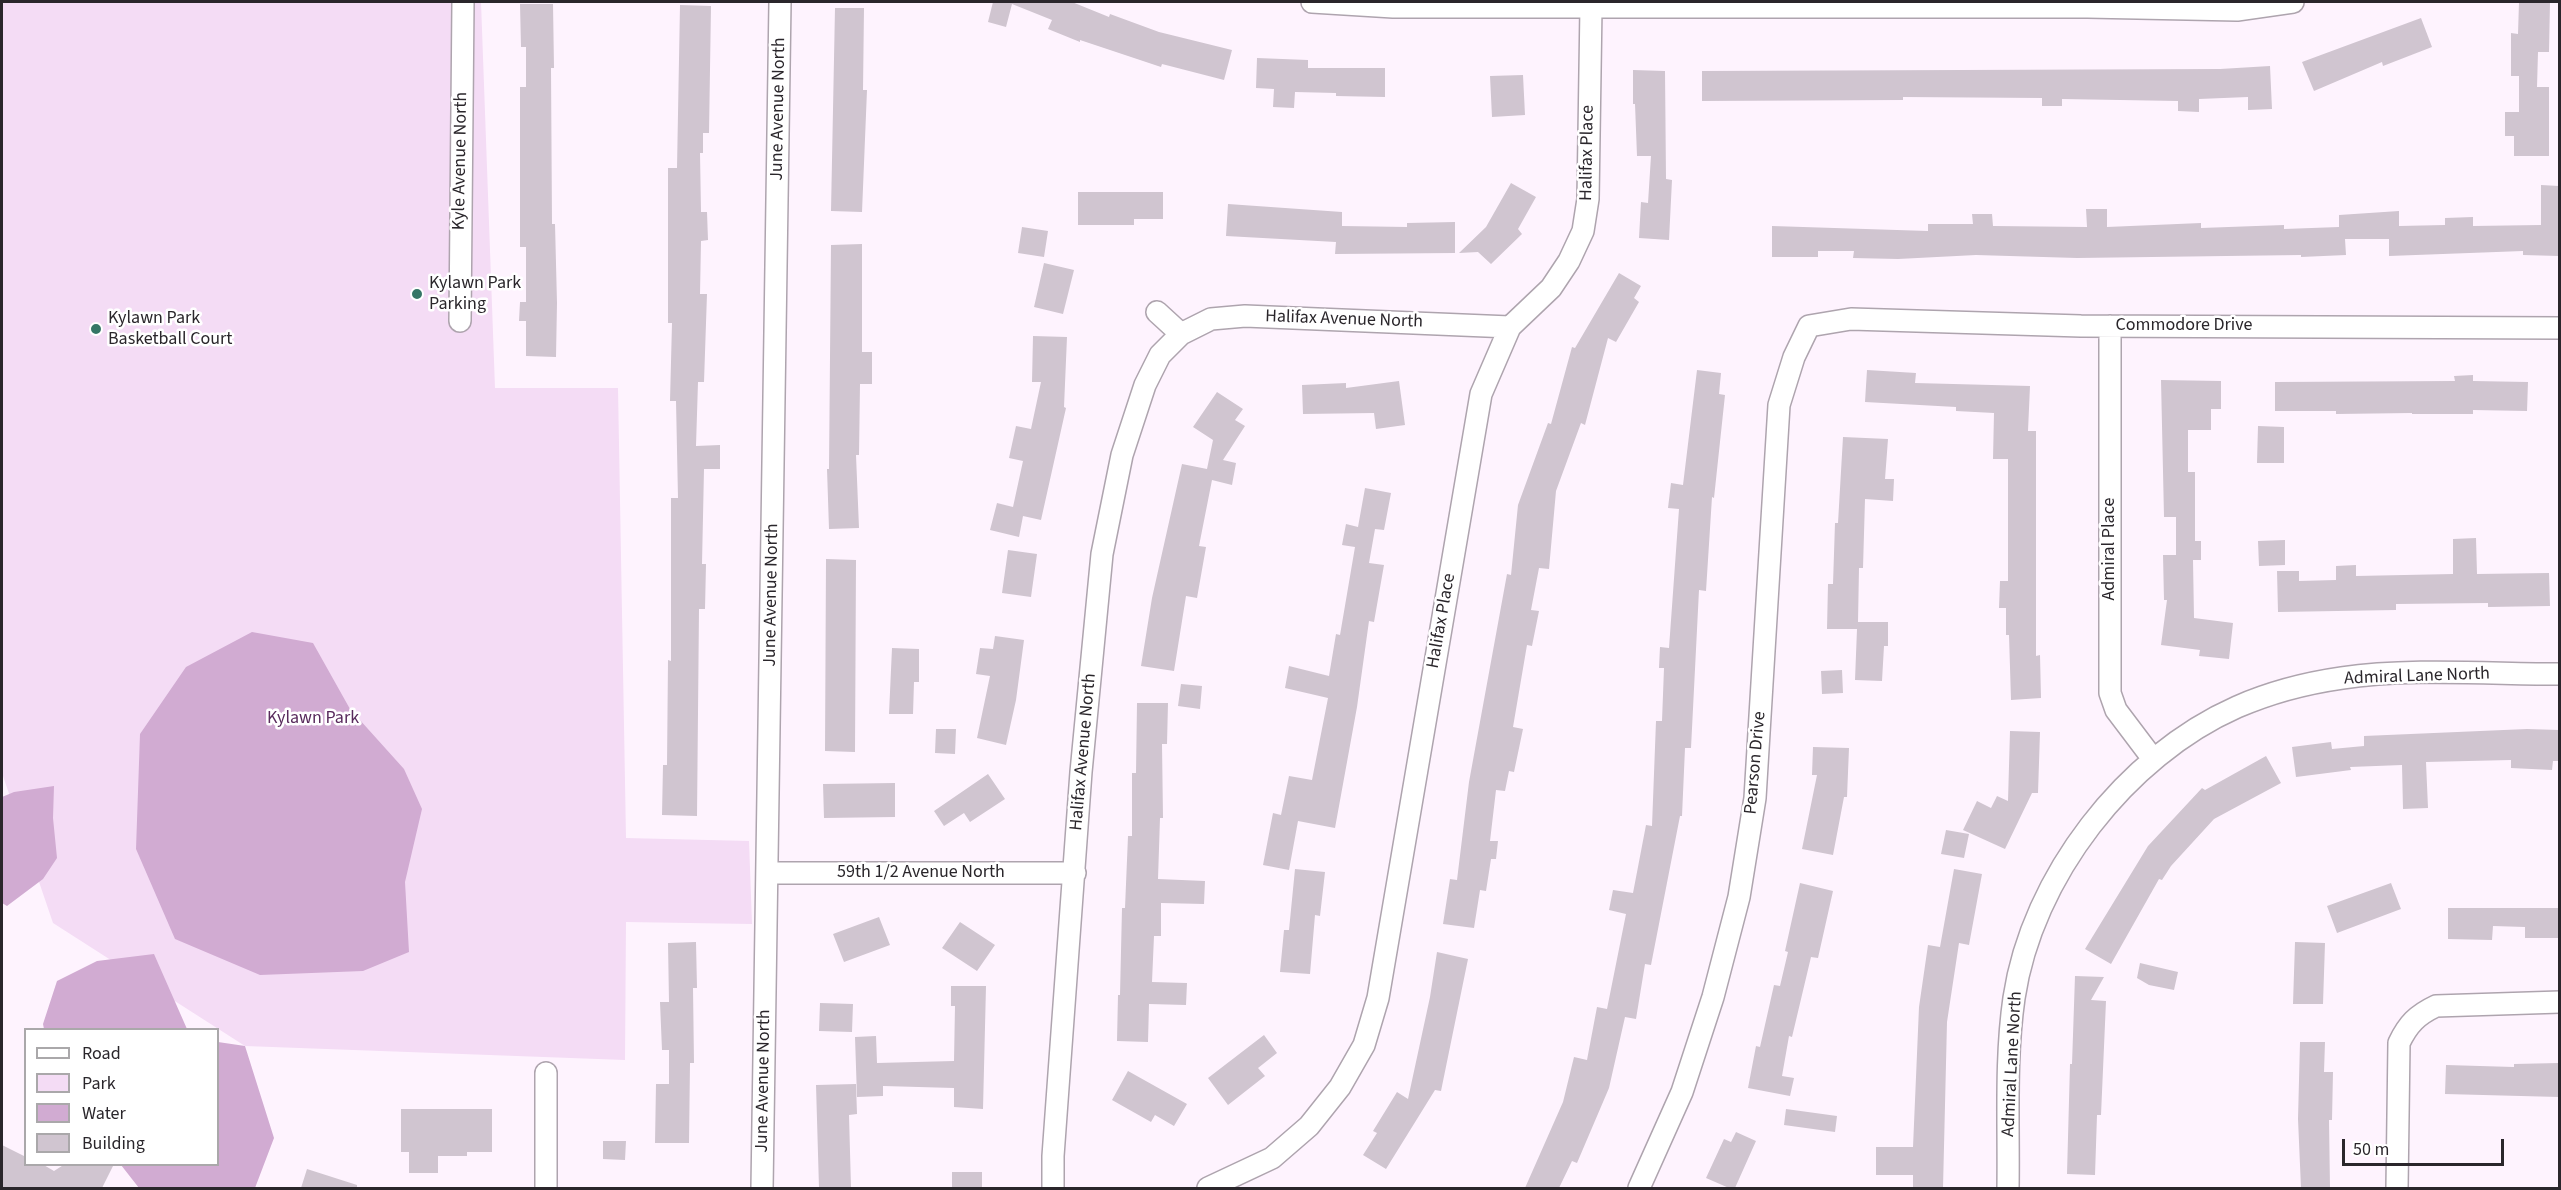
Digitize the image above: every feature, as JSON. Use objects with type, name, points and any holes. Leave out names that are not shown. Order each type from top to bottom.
[{"type":"street","name":"Kyle Avenue North","points":[[460,321],[463,2]]},
{"type":"street","name":"June Avenue North","points":[[762,1188],[780,2]]},
{"type":"street","points":[[1312,2],[1393,7],[2178,5],[2237,10],[2293,2]]},
{"type":"street","name":"Halifax Place","points":[[1208,1188],[1272,1158],[1309,1126],[1340,1088],[1364,1045],[1378,998],[1481,394],[1510,327],[1551,288],[1569,261],[1583,231],[1588,199],[1590,7]]},
{"type":"street","points":[[1157,312],[1181,334]]},
{"type":"street","name":"Halifax Avenue North","points":[[1053,1188],[1053,1156],[1081,772],[1102,554],[1122,455],[1145,385],[1160,355],[1181,334],[1211,319],[1245,315],[1510,327]]},
{"type":"street","name":"Commodore Drive","points":[[1809,326],[1851,319],[2110,326],[2559,328]]},
{"type":"street","name":"Pearson Drive","points":[[1639,1188],[1682,1092],[1713,997],[1739,897],[1755,798],[1779,405],[1794,357],[1809,326]]},
{"type":"street","name":"Admiral Place","points":[[2110,326],[2110,693],[2116,710],[2153,759]]},
{"type":"street","name":"Admiral Lane North","points":[[2008,1188],[2010,1050],[2014,998],[2026,945],[2045,896],[2073,850],[2106,806],[2153,759],[2188,735],[2237,707],[2290,689],[2342,678],[2399,674],[2559,674]]},
{"type":"street","name":"59th 1/2 Avenue North","points":[[768,873],[1075,873]]},
{"type":"street","points":[[2397,1188],[2399,1043],[2407,1027],[2419,1014],[2436,1006],[2559,1002]]},
{"type":"street","points":[[546,1073],[546,1188]]},
{"type":"green space","name":"Kylawn Park","points":[[2,2],[481,2],[495,388],[618,388],[626,838],[749,841],[752,924],[626,922],[625,1060],[245,1046],[53,923],[2,773]]},
{"type":"water","points":[[252,632],[313,643],[350,709],[404,769],[422,809],[405,882],[409,952],[363,971],[260,975],[175,939],[136,849],[140,734],[186,667]]},
{"type":"water","points":[[54,786],[53,818],[57,858],[43,879],[7,906],[2,903],[2,797],[14,792]]},
{"type":"water","points":[[154,954],[187,1028],[44,1028],[43,1024],[57,981],[97,961]]},
{"type":"water","points":[[219,1042],[245,1046],[274,1138],[255,1188],[139,1188],[122,1166],[219,1166]]},
{"type":"building","points":[[993,2],[1072,2],[1109,17],[1110,14],[1159,32],[1232,50],[1224,80],[1162,64],[1161,67],[1080,40],[1080,42],[1048,29],[1052,20],[1012,4],[1006,27],[988,22]]},
{"type":"building","points":[[2519,2],[2550,2],[2549,52],[2538,52],[2537,87],[2549,87],[2549,156],[2514,156],[2514,136],[2505,136],[2505,112],[2519,112],[2519,76],[2511,76],[2511,33],[2518,34]]},
{"type":"building","points":[[520,4],[553,4],[552,224],[555,224],[556,357],[526,356],[526,321],[519,321],[520,302],[526,302],[526,247],[520,247],[520,87],[526,87],[526,47],[521,47]]},
{"type":"building","points":[[680,5],[711,6],[709,133],[703,133],[703,153],[700,153],[701,212],[707,212],[708,240],[701,241],[700,294],[707,294],[704,382],[698,382],[696,446],[720,445],[720,469],[704,469],[702,564],[706,564],[705,609],[699,609],[697,816],[662,815],[663,765],[667,765],[668,660],[671,661],[671,498],[678,498],[676,401],[670,401],[672,323],[668,323],[668,168],[677,168]]},
{"type":"building","points":[[835,8],[864,8],[863,90],[867,90],[862,212],[831,211]]},
{"type":"building","points":[[2421,18],[2432,47],[2383,66],[2382,62],[2314,91],[2302,62]]},
{"type":"building","points":[[1257,58],[1308,60],[1308,68],[1385,68],[1385,97],[1295,92],[1294,108],[1273,107],[1274,89],[1256,88]]},
{"type":"building","points":[[2270,66],[2272,109],[2248,110],[2248,97],[2199,99],[2199,112],[2178,111],[2178,101],[2062,99],[2062,106],[2042,106],[2042,98],[1903,97],[1903,100],[1702,101],[1702,71],[2220,69]]},
{"type":"building","points":[[1633,70],[1665,71],[1666,179],[1672,180],[1669,240],[1639,238],[1641,202],[1648,203],[1651,156],[1637,156]]},
{"type":"building","points":[[1523,75],[1525,115],[1492,117],[1490,76]]},
{"type":"building","points":[[1511,183],[1536,197],[1518,229],[1522,234],[1491,264],[1478,252],[1459,253],[1486,227]]},
{"type":"building","points":[[2541,185],[2559,186],[2559,256],[2523,255],[2523,251],[2389,256],[2389,239],[2345,239],[2346,255],[2301,257],[2301,255],[2077,258],[1976,255],[1898,259],[1853,258],[1854,251],[1818,251],[1818,257],[1772,257],[1772,226],[1928,231],[1928,224],[1973,224],[1972,214],[1992,214],[1993,226],[2087,227],[2086,209],[2107,209],[2107,227],[2201,223],[2201,228],[2284,225],[2284,229],[2339,227],[2339,215],[2399,211],[2399,226],[2445,225],[2445,218],[2473,217],[2473,226],[2541,225]]},
{"type":"building","points":[[1078,192],[1163,192],[1163,219],[1134,219],[1134,225],[1078,225]]},
{"type":"building","points":[[1228,204],[1342,212],[1342,226],[1407,227],[1407,223],[1455,222],[1455,253],[1335,254],[1336,242],[1226,236]]},
{"type":"building","points":[[1022,227],[1048,231],[1044,257],[1018,253]]},
{"type":"building","points":[[862,244],[862,352],[872,352],[872,384],[860,384],[859,455],[856,455],[859,528],[829,529],[827,469],[829,469],[831,245]]},
{"type":"building","points":[[1044,263],[1074,270],[1063,314],[1034,307]]},
{"type":"building","points":[[1619,273],[1641,286],[1634,298],[1639,302],[1616,342],[1608,338],[1585,425],[1581,423],[1556,491],[1549,569],[1539,568],[1531,610],[1539,611],[1532,646],[1527,645],[1513,727],[1523,729],[1514,772],[1509,771],[1505,791],[1496,790],[1490,841],[1498,841],[1496,859],[1491,859],[1486,891],[1480,890],[1474,928],[1443,924],[1450,879],[1457,880],[1469,782],[1507,574],[1511,575],[1518,505],[1548,423],[1551,424],[1572,347],[1575,348]]},
{"type":"building","points":[[1033,336],[1067,337],[1064,407],[1066,408],[1041,520],[1023,516],[1019,537],[990,530],[997,503],[1013,507],[1023,461],[1009,458],[1016,426],[1031,429],[1041,382],[1032,382]]},
{"type":"building","points":[[1697,370],[1721,373],[1719,394],[1725,395],[1714,498],[1712,497],[1706,591],[1699,590],[1691,748],[1685,748],[1682,816],[1680,816],[1651,965],[1645,964],[1636,1019],[1625,1017],[1609,1088],[1577,1163],[1572,1161],[1559,1188],[1525,1188],[1563,1102],[1574,1057],[1587,1060],[1597,1007],[1607,1009],[1626,914],[1609,910],[1613,890],[1633,893],[1646,825],[1652,826],[1656,721],[1662,721],[1664,668],[1659,668],[1660,647],[1669,648],[1679,509],[1668,508],[1671,483],[1683,485]]},
{"type":"building","points":[[1867,370],[1916,373],[1915,383],[2030,386],[2028,431],[2036,431],[2036,656],[2040,655],[2041,698],[2011,700],[2006,608],[1999,608],[2000,581],[2008,581],[2008,459],[1993,459],[1994,413],[1956,411],[1956,407],[1865,402]]},
{"type":"building","points":[[2473,375],[2473,381],[2528,382],[2527,411],[2473,410],[2473,414],[2336,414],[2336,411],[2275,411],[2275,382],[2455,381],[2454,376]]},
{"type":"building","points":[[2161,380],[2221,381],[2221,409],[2211,409],[2211,430],[2188,430],[2188,472],[2195,472],[2195,541],[2201,541],[2201,560],[2193,560],[2194,618],[2233,623],[2229,659],[2199,656],[2200,650],[2161,645],[2167,600],[2164,600],[2163,555],[2176,555],[2176,517],[2164,517]]},
{"type":"building","points":[[1399,381],[1405,425],[1376,429],[1374,413],[1303,414],[1302,385],[1346,383],[1346,388]]},
{"type":"building","points":[[1217,392],[1243,409],[1235,420],[1245,426],[1223,460],[1236,463],[1232,485],[1212,480],[1199,546],[1206,547],[1197,598],[1186,596],[1174,671],[1141,666],[1152,598],[1182,464],[1207,469],[1213,440],[1193,427]]},
{"type":"building","points":[[2258,426],[2284,427],[2284,463],[2257,463]]},
{"type":"building","points":[[1843,437],[1888,439],[1885,479],[1894,479],[1893,501],[1865,499],[1863,568],[1859,568],[1858,622],[1888,622],[1888,646],[1884,646],[1882,681],[1855,680],[1857,629],[1827,629],[1828,584],[1833,584],[1835,523],[1838,523]]},
{"type":"building","points":[[1365,488],[1391,493],[1384,530],[1375,529],[1369,563],[1384,565],[1374,622],[1369,621],[1357,707],[1335,828],[1298,821],[1289,870],[1263,865],[1273,813],[1281,815],[1289,776],[1312,780],[1328,698],[1285,688],[1289,666],[1329,676],[1336,634],[1340,635],[1355,547],[1342,545],[1346,524],[1358,527]]},
{"type":"building","points":[[2476,538],[2477,574],[2549,573],[2550,606],[2488,607],[2488,603],[2396,604],[2396,610],[2278,612],[2277,571],[2299,571],[2299,581],[2336,580],[2336,566],[2356,565],[2356,576],[2453,574],[2453,539]]},
{"type":"building","points":[[2285,540],[2285,565],[2259,566],[2258,541]]},
{"type":"building","points":[[1008,550],[1037,554],[1031,597],[1002,593]]},
{"type":"building","points":[[826,559],[856,560],[855,752],[825,751]]},
{"type":"building","points":[[995,636],[1024,640],[1016,700],[1006,745],[977,738],[990,676],[976,674],[980,648],[993,649]]},
{"type":"building","points":[[892,648],[919,649],[919,682],[914,682],[913,714],[889,714]]},
{"type":"building","points":[[1842,670],[1843,693],[1822,694],[1821,671]]},
{"type":"building","points":[[1181,684],[1202,686],[1200,709],[1178,706]]},
{"type":"building","points":[[1137,703],[1168,703],[1167,744],[1162,744],[1163,818],[1160,818],[1158,879],[1205,881],[1204,904],[1161,903],[1161,936],[1154,936],[1152,982],[1187,983],[1186,1005],[1149,1004],[1148,1042],[1117,1041],[1122,908],[1125,908],[1128,836],[1132,836],[1132,773],[1136,773]]},
{"type":"building","points":[[936,729],[956,729],[955,754],[935,753]]},
{"type":"building","points":[[2527,729],[2559,730],[2559,761],[2553,761],[2552,770],[2511,768],[2511,760],[2426,762],[2428,808],[2403,809],[2402,765],[2350,767],[2351,770],[2296,777],[2292,747],[2331,742],[2332,749],[2364,746],[2364,736]]},
{"type":"building","points":[[2010,731],[2040,732],[2038,793],[2032,793],[2005,849],[1963,830],[1977,801],[1991,808],[1997,796],[2008,801]]},
{"type":"building","points":[[1813,747],[1849,748],[1847,797],[1844,797],[1833,855],[1802,849],[1817,775],[1812,775]]},
{"type":"building","points":[[2266,756],[2281,783],[2214,819],[2171,866],[2162,880],[2159,879],[2111,964],[2085,949],[2148,846],[2202,788],[2205,790]]},
{"type":"building","points":[[988,774],[1005,799],[970,822],[964,813],[944,826],[934,811]]},
{"type":"building","points":[[895,783],[895,817],[824,818],[823,784]]},
{"type":"building","points":[[1946,830],[1969,834],[1964,858],[1941,854]]},
{"type":"building","points":[[1295,869],[1325,872],[1320,916],[1315,915],[1310,974],[1280,972],[1284,930],[1289,930]]},
{"type":"building","points":[[1954,869],[1982,874],[1969,945],[1959,943],[1947,1022],[1943,1188],[1913,1188],[1913,1175],[1876,1175],[1876,1147],[1913,1147],[1919,1007],[1928,945],[1940,947]]},
{"type":"building","points":[[1800,883],[1833,891],[1818,958],[1811,957],[1792,1037],[1789,1036],[1782,1076],[1794,1078],[1790,1096],[1748,1088],[1756,1046],[1760,1047],[1774,985],[1780,986]]},
{"type":"building","points":[[2391,883],[2401,909],[2337,933],[2327,906]]},
{"type":"building","points":[[2448,908],[2559,908],[2559,938],[2525,938],[2525,927],[2493,926],[2492,940],[2448,939]]},
{"type":"building","points":[[879,917],[890,945],[844,962],[833,934]]},
{"type":"building","points":[[960,922],[995,945],[977,971],[942,948]]},
{"type":"building","points":[[696,942],[697,988],[693,988],[694,1063],[690,1063],[689,1143],[655,1143],[656,1084],[669,1084],[669,1050],[662,1050],[660,1002],[669,1002],[668,943]]},
{"type":"building","points":[[2295,942],[2325,943],[2323,1004],[2293,1004]]},
{"type":"building","points":[[1437,952],[1468,959],[1441,1091],[1435,1090],[1386,1169],[1363,1155],[1377,1133],[1373,1131],[1397,1092],[1408,1099],[1430,997]]},
{"type":"building","points":[[2140,963],[2178,972],[2174,990],[2149,985],[2137,978]]},
{"type":"building","points":[[2075,976],[2104,977],[2091,1000],[2106,1001],[2101,1115],[2097,1115],[2095,1175],[2067,1174]]},
{"type":"building","points":[[951,986],[986,986],[983,1109],[954,1107],[954,1088],[883,1086],[883,1096],[857,1097],[855,1037],[876,1036],[877,1063],[954,1061],[955,1006],[951,1006]]},
{"type":"building","points":[[820,1003],[853,1004],[852,1032],[819,1031]]},
{"type":"building","points":[[1264,1035],[1277,1053],[1258,1068],[1265,1076],[1228,1105],[1208,1078]]},
{"type":"building","points":[[2300,1042],[2325,1042],[2324,1072],[2333,1072],[2332,1120],[2329,1120],[2330,1188],[2301,1188],[2298,1119]]},
{"type":"building","points":[[2559,1063],[2559,1097],[2445,1094],[2446,1065],[2514,1067],[2514,1064]]},
{"type":"building","points":[[1128,1071],[1187,1104],[1174,1126],[1155,1115],[1151,1122],[1112,1100]]},
{"type":"building","points":[[856,1084],[857,1114],[849,1115],[851,1188],[819,1188],[816,1085]]},
{"type":"building","points":[[401,1109],[492,1109],[492,1152],[467,1152],[467,1156],[438,1156],[438,1173],[409,1173],[409,1152],[401,1152]]},
{"type":"building","points":[[1786,1109],[1837,1116],[1835,1132],[1784,1125]]},
{"type":"building","points":[[1736,1132],[1756,1141],[1735,1188],[1729,1188],[1706,1178],[1724,1139],[1731,1142]]},
{"type":"building","points":[[603,1141],[626,1141],[625,1160],[603,1159]]},
{"type":"building","points":[[2,1145],[24,1156],[24,1166],[45,1166],[54,1171],[62,1166],[113,1166],[102,1188],[2,1188]]},
{"type":"building","points":[[307,1169],[357,1185],[357,1188],[301,1188]]},
{"type":"building","points":[[952,1172],[982,1172],[982,1188],[952,1188]]},
{"type":"place","name":"Kylawn Park Parking","points":[[417,294]]},
{"type":"place","name":"Kylawn Park Basketball Court","points":[[96,329]]}]
